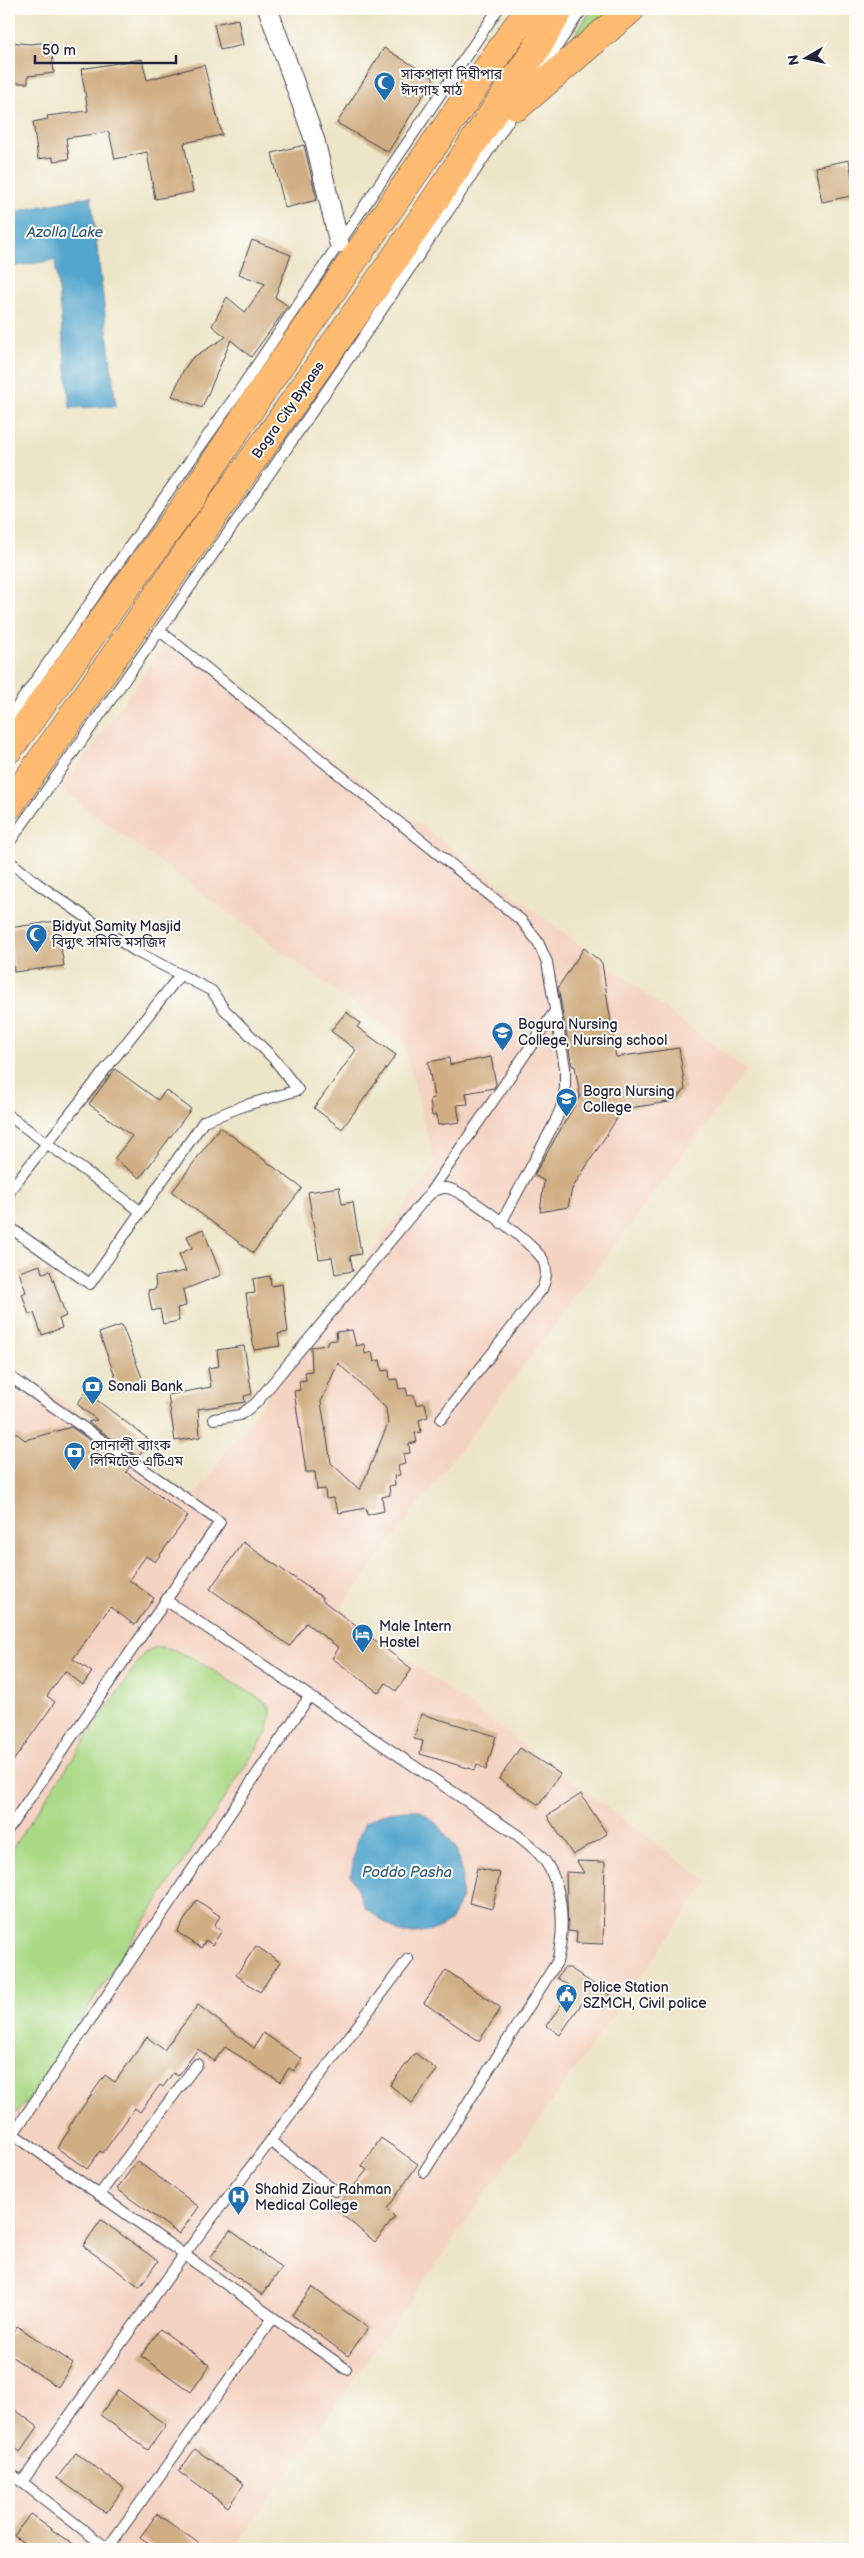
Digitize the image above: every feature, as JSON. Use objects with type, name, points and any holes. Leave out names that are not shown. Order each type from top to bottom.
[{"type":"highway","points":[[9,749],[193,495],[264,388],[511,38],[529,9]]},
{"type":"highway","name":"Bogra City Bypass","points":[[9,806],[418,225],[534,52],[560,9]]},
{"type":"highway","points":[[518,106],[631,9]]},
{"type":"street","points":[[268,9],[315,141],[339,243]]},
{"type":"lane","points":[[9,718],[237,394],[498,9]]},
{"type":"lane","points":[[9,843],[160,631],[409,272],[582,9]]},
{"type":"lane","points":[[160,631],[522,921],[544,955],[565,1074],[562,1104],[555,1122],[501,1223]]},
{"type":"lane","points":[[9,861],[38,884],[135,951],[212,991],[224,1009],[274,1059],[298,1090],[246,1104],[204,1121],[90,1284],[12,1229],[9,1224]]},
{"type":"lane","points":[[9,1195],[10,1190],[180,975]]},
{"type":"lane","points":[[214,1419],[240,1415],[256,1402],[428,1196],[555,1011]]},
{"type":"lane","points":[[9,1116],[140,1210]]},
{"type":"lane","points":[[428,1196],[439,1188],[455,1189],[538,1253],[545,1265],[545,1281],[542,1289],[441,1419]]},
{"type":"lane","points":[[9,1376],[220,1522],[9,1828]]},
{"type":"lane","points":[[167,1601],[516,1834],[536,1850],[546,1862],[557,1890],[562,1935],[557,1962],[424,2172]]},
{"type":"lane","points":[[309,1697],[11,2133],[346,2369]]},
{"type":"lane","points":[[22,2482],[184,2255],[408,1958]]},
{"type":"lane","points":[[98,2195],[198,2064]]},
{"type":"lane","points":[[270,2141],[335,2191]]},
{"type":"lane","points":[[9,2472],[108,2549],[273,2318]]},
{"type":"shaded area","name":"Shahid Ziaur Rahman Medical College","points":[[170,637],[747,1070],[340,1609],[708,1882],[233,2549],[9,2549],[9,1362],[193,1498],[435,1165],[403,1040],[61,790]]},
{"type":"green space","points":[[592,9],[616,9],[562,54]]},
{"type":"green space","points":[[162,1647],[191,1657],[268,1704],[271,1714],[267,1733],[25,2105],[18,2112],[9,2113],[9,1853],[145,1652],[153,1648]]},
{"type":"water","name":"Azolla Lake","points":[[91,196],[116,406],[70,408],[55,260],[9,267],[9,213]]},
{"type":"water","name":"Poddo Pasha","points":[[402,1810],[419,1810],[437,1824],[456,1848],[462,1874],[461,1900],[450,1921],[437,1929],[417,1933],[400,1933],[365,1908],[351,1875],[356,1843],[365,1823],[382,1814]]},
{"type":"building","points":[[238,19],[243,45],[220,50],[214,24]]},
{"type":"building","points":[[9,42],[29,44],[51,42],[54,73],[28,76],[28,83],[9,83]]},
{"type":"building","name":"সাকপালা দিঘীপার ঈদগাহ মাঠ","points":[[384,48],[434,78],[388,152],[337,123]]},
{"type":"building","points":[[142,59],[147,80],[204,65],[222,135],[184,143],[193,192],[155,199],[147,152],[115,159],[109,132],[66,138],[69,159],[53,161],[53,157],[38,159],[33,122],[48,119],[47,116],[88,111],[81,69]]},
{"type":"building","points":[[304,145],[317,200],[285,208],[272,153]]},
{"type":"building","points":[[849,160],[855,195],[822,202],[815,167]]},
{"type":"building","points":[[252,240],[291,255],[275,297],[288,306],[251,357],[231,340],[202,408],[172,396],[183,371],[192,358],[226,337],[212,326],[227,297],[245,312],[265,284],[239,274]]},
{"type":"building","name":"Bidyut Samity Masjid বিদ্যুৎ সমিতি মসজিদ","points":[[57,921],[64,966],[14,972],[9,928]]},
{"type":"building","points":[[584,948],[602,963],[616,1057],[679,1048],[685,1089],[675,1101],[623,1109],[572,1189],[568,1207],[540,1212],[544,1181],[534,1175],[580,1096],[575,1066],[572,1066],[558,987]]},
{"type":"building","points":[[346,1012],[360,1023],[357,1027],[396,1055],[342,1129],[314,1108],[356,1050],[331,1031]]},
{"type":"building","points":[[491,1057],[496,1084],[494,1088],[466,1093],[468,1104],[457,1105],[460,1122],[438,1125],[436,1115],[432,1116],[430,1099],[434,1098],[428,1062],[449,1058],[450,1065]]},
{"type":"building","points":[[115,1069],[158,1100],[166,1090],[191,1109],[140,1178],[114,1159],[132,1136],[89,1104]]},
{"type":"building","points":[[220,1127],[302,1188],[253,1253],[172,1192]]},
{"type":"building","points":[[339,1187],[342,1204],[353,1202],[361,1254],[350,1256],[353,1271],[335,1274],[332,1257],[319,1259],[308,1192]]},
{"type":"building","points":[[203,1229],[221,1275],[183,1290],[186,1306],[177,1308],[179,1321],[163,1324],[160,1309],[152,1311],[148,1290],[156,1289],[155,1277],[186,1271],[179,1254],[192,1248],[187,1236]]},
{"type":"building","points":[[40,1265],[42,1273],[50,1271],[66,1316],[59,1319],[62,1328],[42,1335],[34,1313],[29,1315],[22,1294],[26,1292],[19,1272]]},
{"type":"building","points":[[270,1276],[271,1286],[282,1284],[288,1332],[278,1334],[280,1346],[254,1350],[246,1294],[255,1293],[253,1279]]},
{"type":"building","points":[[122,1325],[144,1383],[121,1392],[99,1333]]},
{"type":"building","points":[[352,1330],[356,1346],[364,1344],[365,1354],[372,1352],[374,1362],[380,1360],[382,1371],[389,1370],[390,1380],[397,1379],[399,1389],[406,1388],[408,1396],[414,1395],[416,1405],[425,1403],[428,1417],[419,1420],[421,1432],[415,1433],[417,1442],[409,1444],[410,1453],[403,1454],[405,1464],[398,1466],[400,1475],[394,1476],[395,1485],[389,1486],[390,1495],[382,1497],[384,1511],[367,1515],[366,1508],[339,1513],[333,1498],[326,1499],[325,1489],[317,1490],[315,1472],[306,1472],[294,1391],[300,1390],[299,1381],[306,1380],[305,1372],[312,1371],[311,1347],[327,1345],[327,1341],[337,1340],[336,1332]],"holes":[[[338,1363],[386,1408],[388,1424],[360,1490],[331,1463],[321,1402]]]},
{"type":"building","points":[[244,1346],[252,1394],[244,1396],[245,1402],[198,1409],[200,1437],[175,1441],[168,1395],[211,1387],[208,1368],[219,1366],[217,1350]]},
{"type":"building","points":[[86,1392],[151,1441],[138,1457],[88,1422],[97,1420],[77,1404]]},
{"type":"building","points":[[71,1427],[129,1468],[126,1472],[188,1516],[155,1562],[146,1556],[129,1580],[154,1598],[135,1625],[110,1607],[73,1659],[92,1672],[83,1685],[65,1671],[47,1696],[55,1702],[9,1767],[9,1428],[25,1440]]},
{"type":"building","points":[[243,1542],[323,1598],[322,1600],[412,1669],[396,1691],[386,1683],[379,1693],[332,1658],[339,1648],[306,1623],[290,1646],[210,1589]]},
{"type":"building","points":[[421,1714],[496,1736],[486,1770],[477,1764],[475,1770],[420,1754],[423,1741],[414,1739]]},
{"type":"building","points":[[520,1748],[560,1774],[539,1805],[499,1779]]},
{"type":"building","points":[[581,1794],[607,1834],[573,1855],[547,1816]]},
{"type":"building","points":[[577,1861],[605,1862],[603,1944],[576,1943],[577,1932],[568,1931],[566,1872],[584,1873]]},
{"type":"building","points":[[477,1868],[500,1873],[492,1909],[469,1903]]},
{"type":"building","points":[[197,1900],[220,1916],[214,1926],[222,1931],[212,1945],[206,1940],[201,1948],[177,1932]]},
{"type":"building","points":[[256,1946],[280,1962],[260,1992],[236,1975]]},
{"type":"building","points":[[564,1968],[570,1968],[612,1997],[604,2009],[586,1997],[560,2035],[547,2026],[572,1988],[557,1978]]},
{"type":"building","points":[[446,1970],[501,2008],[479,2041],[424,2003]]},
{"type":"building","points":[[198,2005],[254,2048],[263,2033],[302,2059],[294,2071],[289,2068],[280,2082],[225,2047],[214,2061],[198,2049],[178,2076],[173,2073],[163,2087],[160,2085],[140,2112],[135,2108],[103,2153],[100,2151],[87,2169],[57,2148],[70,2129],[68,2128],[105,2075],[115,2082],[147,2037],[164,2050]]},
{"type":"building","points":[[415,2053],[437,2070],[412,2103],[390,2085]]},
{"type":"building","points":[[381,2138],[418,2164],[387,2209],[395,2217],[375,2242],[335,2209],[367,2170],[362,2166]]},
{"type":"building","points":[[137,2161],[199,2207],[179,2234],[117,2189]]},
{"type":"building","points":[[101,2220],[158,2261],[140,2287],[83,2246]]},
{"type":"building","points":[[230,2230],[282,2268],[262,2295],[210,2258]]},
{"type":"building","points":[[312,2287],[368,2328],[348,2356],[292,2315]]},
{"type":"building","points":[[17,2326],[73,2363],[58,2387],[9,2355],[9,2339]]},
{"type":"building","points":[[160,2329],[210,2365],[191,2392],[141,2356]]},
{"type":"building","points":[[118,2390],[166,2425],[148,2450],[100,2415]]},
{"type":"building","points":[[9,2405],[38,2427],[20,2452],[9,2443]]},
{"type":"building","points":[[195,2449],[244,2484],[228,2507],[179,2472]]},
{"type":"building","points":[[76,2453],[124,2488],[106,2513],[57,2478]]},
{"type":"building","points":[[30,2514],[79,2549],[32,2549],[14,2536]]},
{"type":"building","points":[[157,2514],[207,2549],[157,2549],[140,2537]]},
{"type":"place","name":"সাকপালা দিঘীপার ঈদগাহ মাঠ","points":[[385,101]]},
{"type":"place","name":"Bidyut Samity Masjid বিদ্যুৎ সমিতি মসজিদ","points":[[36,953]]},
{"type":"place","name":"Bogura Nursing College, Nursing school","points":[[502,1051]]},
{"type":"place","name":"Bogra Nursing College","points":[[567,1118]]},
{"type":"place","name":"Sonali Bank","points":[[92,1405]]},
{"type":"place","name":"সোনালী ব্যাংক লিমিটেড এটিএম","points":[[74,1472]]},
{"type":"place","name":"Male Intern Hostel","points":[[363,1653]]},
{"type":"place","name":"Police Station SZMCH, Civil police","points":[[567,2014]]},
{"type":"place","name":"Shahid Ziaur Rahman Medical College","points":[[239,2216]]}]
